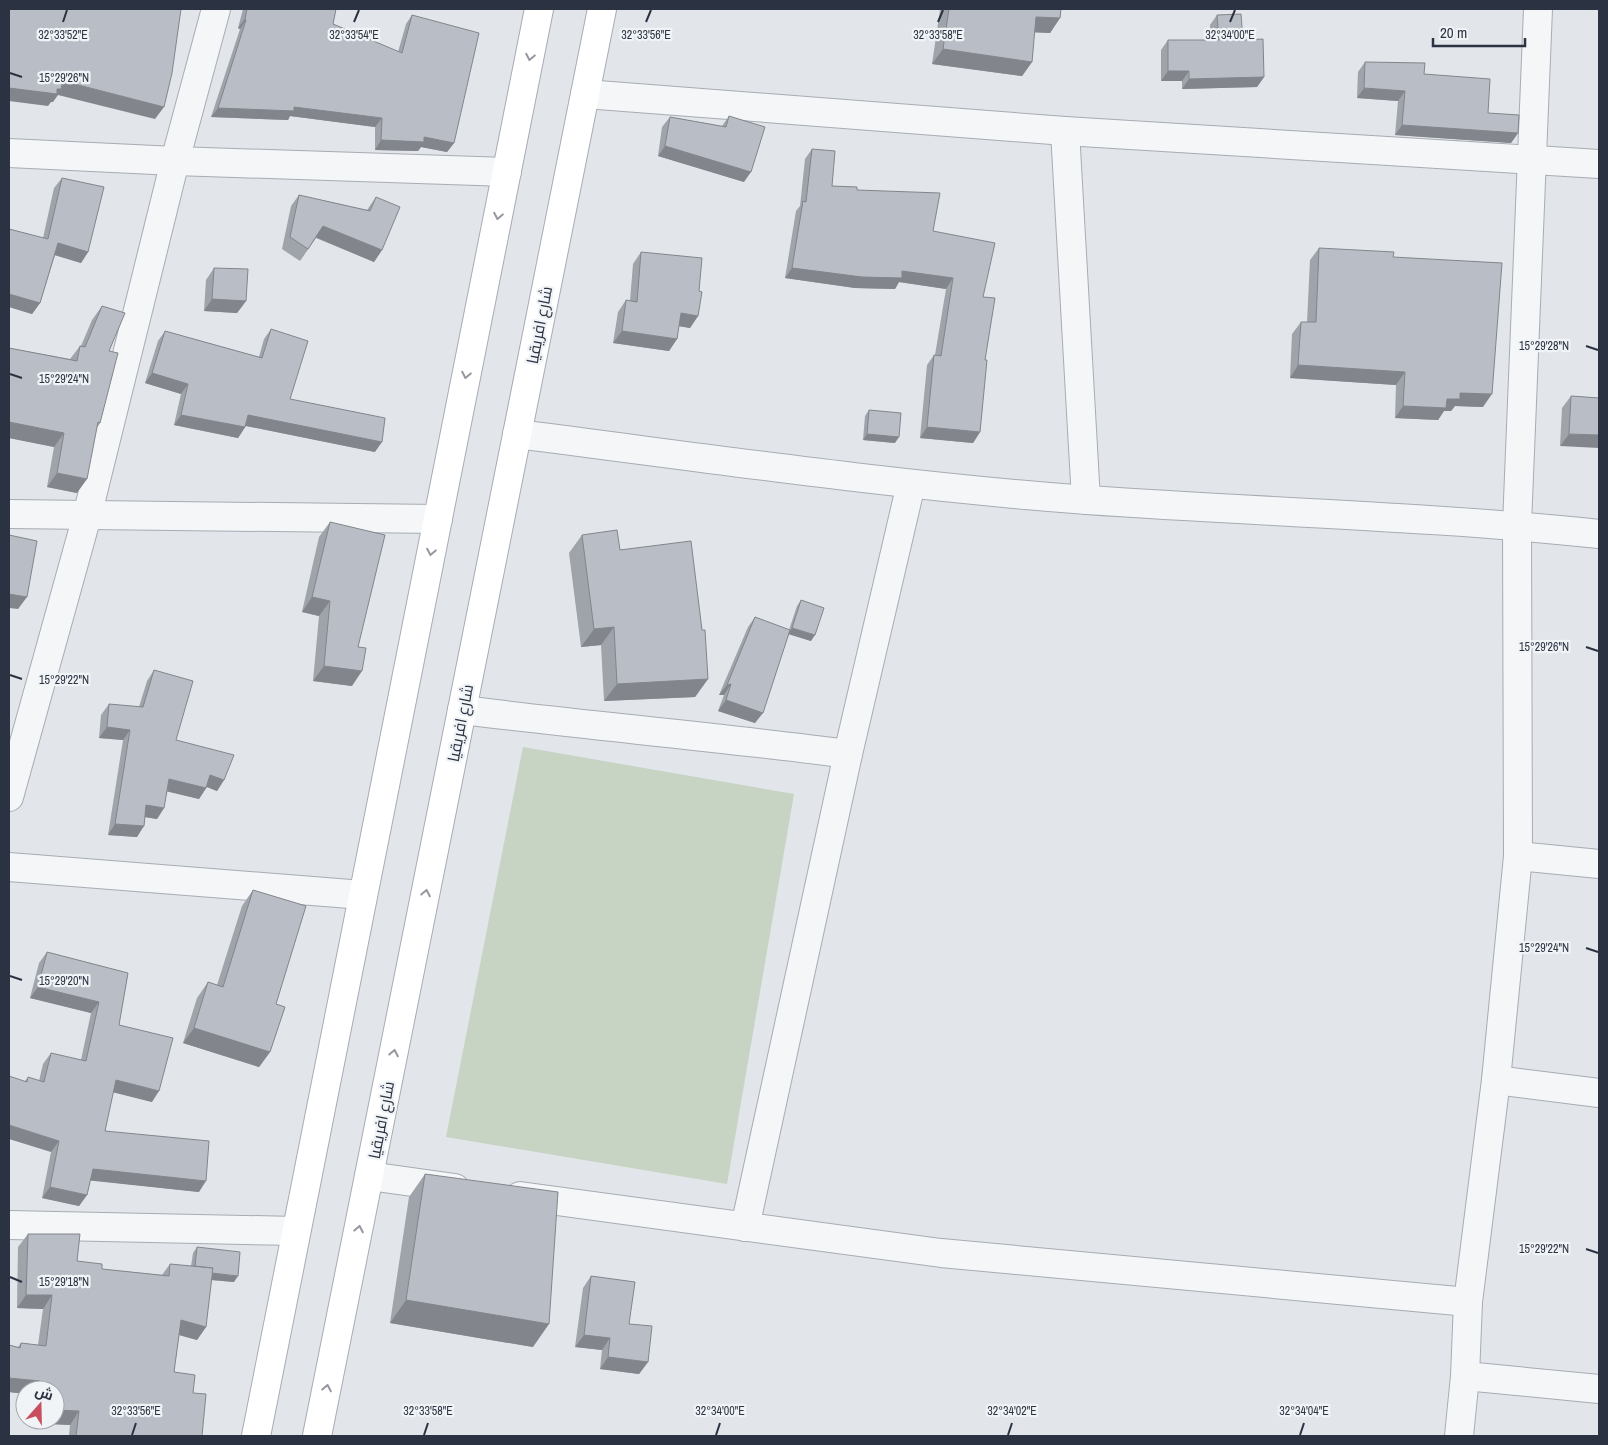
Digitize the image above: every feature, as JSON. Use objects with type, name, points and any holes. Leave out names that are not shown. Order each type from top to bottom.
[{"type":"street","points":[[9,797],[87,516],[175,162],[216,9]]},
{"type":"street","points":[[256,1436],[539,9]]},
{"type":"street","name":"شارع افريقيا","points":[[318,1436],[602,9]]},
{"type":"street","points":[[1459,1436],[1465,1376],[1468,1302],[1496,1080],[1518,856],[1518,526],[1538,9]]},
{"type":"street","points":[[585,94],[1065,131],[1599,164]]},
{"type":"street","points":[[1065,131],[1086,500]]},
{"type":"street","points":[[9,153],[175,162],[507,172]]},
{"type":"street","points":[[517,434],[911,484],[1086,500],[1518,526],[1599,534]]},
{"type":"street","points":[[745,1227],[848,754],[911,484]]},
{"type":"street","points":[[9,514],[438,519]]},
{"type":"street","points":[[462,710],[594,726],[730,738],[848,754]]},
{"type":"street","points":[[1518,856],[1599,864]]},
{"type":"street","points":[[9,867],[363,895]]},
{"type":"street","points":[[1496,1080],[1599,1093]]},
{"type":"street","points":[[369,1176],[942,1253],[1468,1302]]},
{"type":"street","points":[[9,1225],[296,1232]]},
{"type":"street","points":[[1465,1376],[1599,1389]]},
{"type":"green space","points":[[523,747],[794,794],[727,1184],[446,1137]]},
{"type":"building","points":[[9,9],[181,9],[172,73],[164,107],[63,81],[61,89],[57,89],[57,94],[9,88]]},
{"type":"building","points":[[247,9],[336,9],[333,24],[402,53],[412,15],[479,33],[454,143],[424,137],[424,142],[381,140],[382,118],[294,107],[294,111],[218,108],[246,20]]},
{"type":"building","points":[[949,9],[1061,9],[1060,18],[1036,17],[1032,62],[943,49]]},
{"type":"building","points":[[1241,14],[1243,40],[1263,39],[1264,77],[1189,79],[1189,71],[1168,71],[1168,40],[1219,40],[1217,15]]},
{"type":"building","points":[[1365,62],[1425,63],[1424,74],[1490,79],[1488,113],[1519,115],[1518,133],[1402,125],[1405,91],[1364,88]]},
{"type":"building","points":[[729,116],[765,127],[751,172],[665,146],[670,117],[726,127]]},
{"type":"building","points":[[812,149],[835,151],[832,186],[857,187],[857,190],[940,193],[933,231],[995,243],[983,297],[995,298],[985,360],[987,360],[980,432],[927,427],[934,355],[941,356],[953,278],[902,271],[902,278],[862,277],[792,268],[803,201],[806,202]]},
{"type":"building","points":[[62,178],[104,187],[88,252],[58,243],[40,303],[9,294],[9,229],[48,239]]},
{"type":"building","points":[[299,195],[370,211],[376,197],[400,207],[382,250],[323,226],[308,249],[290,237]]},
{"type":"building","points":[[1319,248],[1394,252],[1393,257],[1502,263],[1492,394],[1460,393],[1460,399],[1447,399],[1446,408],[1403,406],[1405,372],[1298,365],[1301,322],[1316,322]]},
{"type":"building","points":[[641,252],[702,258],[699,291],[702,292],[698,316],[681,313],[677,339],[622,331],[626,300],[637,302]]},
{"type":"building","points":[[214,268],[248,269],[246,301],[212,299]]},
{"type":"building","points":[[102,306],[125,313],[109,351],[118,353],[100,423],[98,422],[87,479],[57,473],[64,433],[9,422],[9,348],[77,361],[80,346],[85,347]]},
{"type":"building","points":[[271,329],[308,341],[290,399],[385,418],[382,442],[248,415],[245,427],[181,415],[188,384],[152,373],[165,331],[262,358]]},
{"type":"building","points":[[1571,396],[1599,398],[1599,435],[1569,434]]},
{"type":"building","points":[[869,410],[901,413],[899,437],[867,434]]},
{"type":"building","points":[[330,522],[385,535],[358,647],[366,648],[362,671],[324,666],[330,601],[312,597]]},
{"type":"building","points":[[617,530],[620,550],[691,541],[702,630],[705,630],[708,679],[617,684],[614,627],[594,629],[582,535]]},
{"type":"building","points":[[9,535],[37,541],[27,597],[9,594]]},
{"type":"building","points":[[801,600],[824,608],[815,635],[792,628]]},
{"type":"building","points":[[755,617],[790,630],[763,713],[726,700],[731,684],[727,685]]},
{"type":"building","points":[[154,670],[193,681],[176,740],[234,755],[224,780],[210,775],[206,788],[169,779],[164,808],[146,805],[144,826],[115,824],[130,730],[107,727],[109,704],[143,707]]},
{"type":"building","points":[[253,890],[306,906],[276,1004],[285,1007],[270,1052],[194,1028],[208,982],[223,987]]},
{"type":"building","points":[[47,952],[128,973],[119,1025],[173,1038],[159,1091],[116,1080],[105,1131],[209,1141],[206,1181],[93,1169],[87,1195],[50,1187],[59,1141],[9,1125],[9,1076],[27,1082],[28,1077],[44,1082],[51,1053],[86,1061],[99,1002],[38,987]]},
{"type":"building","points":[[425,1174],[558,1192],[549,1324],[406,1300]]},
{"type":"building","points":[[28,1234],[80,1234],[77,1261],[102,1264],[102,1269],[169,1276],[170,1264],[213,1268],[206,1327],[181,1320],[174,1372],[195,1375],[193,1393],[206,1394],[202,1436],[76,1436],[79,1411],[65,1410],[65,1380],[9,1378],[9,1345],[20,1348],[21,1343],[46,1346],[52,1295],[26,1295]]},
{"type":"building","points":[[197,1247],[240,1252],[238,1276],[212,1273],[213,1268],[195,1266]]},
{"type":"building","points":[[591,1276],[635,1282],[629,1324],[652,1326],[648,1362],[608,1357],[610,1338],[584,1335]]}]
